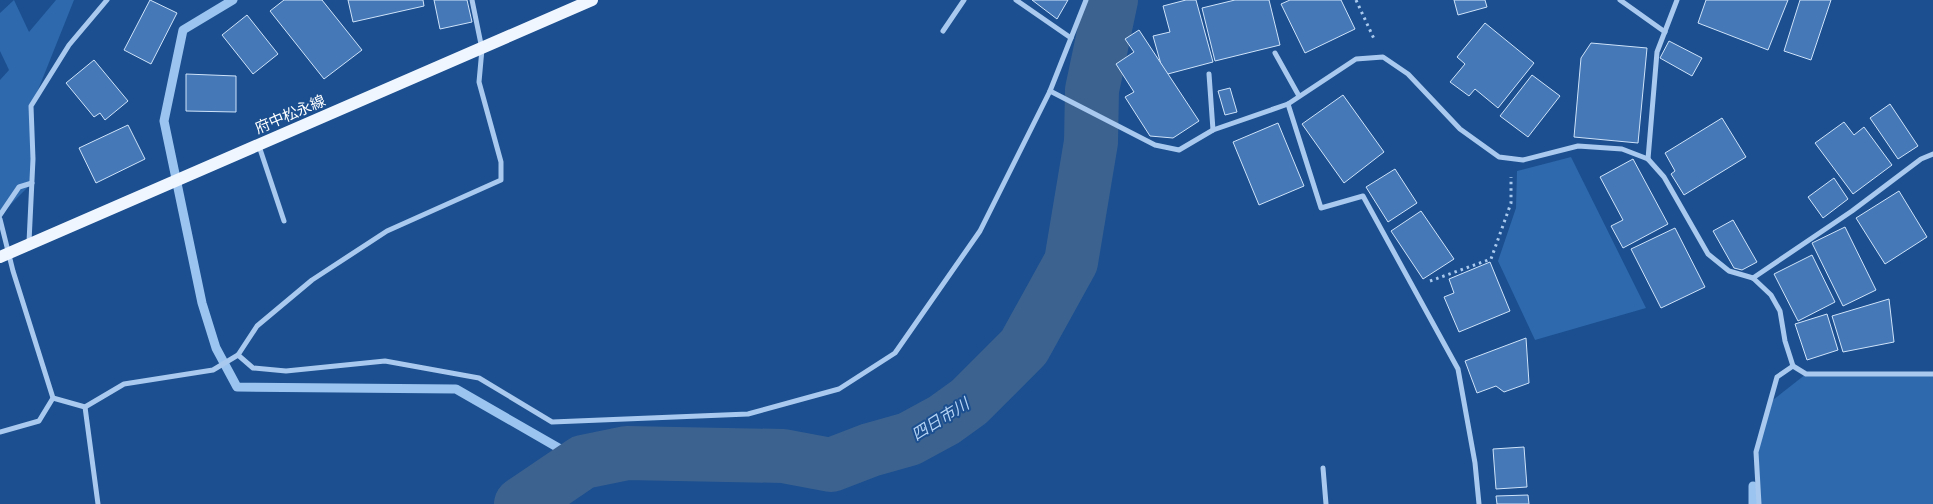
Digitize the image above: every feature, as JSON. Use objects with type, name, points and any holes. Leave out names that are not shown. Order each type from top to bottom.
[{"type":"main road","name":"府中松永線","points":[[5,252],[196,173],[592,0]]},
{"type":"street","points":[[29,242],[32,183],[31,106],[69,45],[107,0]]},
{"type":"street","points":[[53,398],[85,407],[124,384],[213,370],[238,355],[257,326],[312,280],[387,231],[501,180],[501,162],[479,82],[482,49],[472,0]]},
{"type":"street","points":[[943,31],[964,0]]},
{"type":"street","points":[[1016,0],[1071,38]]},
{"type":"street","points":[[238,355],[253,368],[286,371],[386,361],[478,378],[552,422],[748,414],[839,389],[895,353],[980,231],[1050,91],[1086,0]]},
{"type":"street","points":[[1620,0],[1664,32]]},
{"type":"street","points":[[1648,159],[1657,52],[1677,0]]},
{"type":"street","points":[[1275,53],[1299,96]]},
{"type":"street","points":[[1050,91],[1155,145],[1179,150],[1213,130],[1288,104],[1356,59],[1383,57],[1408,74],[1460,129],[1500,157],[1523,160],[1578,146],[1622,149],[1648,159],[1664,177],[1708,254],[1729,271],[1753,278],[1771,295],[1779,309],[1785,342],[1793,366],[1806,374],[1933,374]]},
{"type":"street","points":[[1209,74],[1213,130]]},
{"type":"street","points":[[1288,104],[1321,208],[1363,196],[1458,368],[1475,463],[1479,504]]},
{"type":"street","points":[[259,145],[284,221]]},
{"type":"street","points":[[1753,278],[1852,211],[1921,159],[1933,154]]},
{"type":"street","points":[[0,215],[19,187],[32,183]]},
{"type":"street","points":[[0,219],[5,252],[53,398],[39,421],[0,432]]},
{"type":"street","points":[[1759,504],[1756,452],[1777,377],[1793,366]]},
{"type":"street","points":[[85,407],[98,504]]},
{"type":"street","points":[[1323,468],[1326,504]]},
{"type":"path","points":[[1356,0],[1383,57]]},
{"type":"path","points":[[1413,287],[1491,259],[1511,202],[1511,159]]},
{"type":"shaded area","points":[[14,0],[29,32],[56,0],[74,0],[32,105],[32,183],[0,215],[0,80],[9,70],[0,51],[0,13]]},
{"type":"shaded area","points":[[1571,157],[1646,308],[1535,340],[1498,261],[1516,208],[1517,171]]},
{"type":"shaded area","points":[[1806,374],[1933,374],[1933,504],[1759,504],[1756,452],[1769,403]]},
{"type":"building","points":[[150,0],[177,13],[151,64],[124,50]]},
{"type":"building","points":[[284,0],[322,0],[362,50],[324,79],[270,11]]},
{"type":"building","points":[[348,0],[423,0],[424,6],[353,22]]},
{"type":"building","points":[[434,0],[467,0],[472,22],[440,29]]},
{"type":"building","points":[[1032,0],[1068,0],[1057,19]]},
{"type":"building","points":[[1186,0],[1196,0],[1213,62],[1164,75],[1153,36],[1170,32],[1163,6]]},
{"type":"building","points":[[1235,0],[1269,0],[1280,45],[1215,61],[1202,8]]},
{"type":"building","points":[[1290,0],[1341,0],[1355,29],[1305,53],[1281,4]]},
{"type":"building","points":[[1454,0],[1485,0],[1487,7],[1458,15]]},
{"type":"building","points":[[1706,0],[1788,0],[1768,50],[1698,23]]},
{"type":"building","points":[[1800,0],[1831,0],[1811,60],[1784,51]]},
{"type":"building","points":[[247,15],[278,54],[253,74],[222,35]]},
{"type":"building","points":[[1485,23],[1534,63],[1498,108],[1475,89],[1469,96],[1450,82],[1465,64],[1457,57]]},
{"type":"building","points":[[1139,30],[1199,121],[1173,138],[1150,136],[1125,97],[1134,92],[1116,64],[1134,52],[1125,39]]},
{"type":"building","points":[[1669,41],[1702,58],[1692,76],[1660,58]]},
{"type":"building","points":[[1591,43],[1647,48],[1638,143],[1574,137],[1581,58]]},
{"type":"building","points":[[94,60],[128,101],[105,120],[100,113],[94,117],[66,83]]},
{"type":"building","points":[[186,74],[236,76],[236,112],[186,111]]},
{"type":"building","points":[[1532,75],[1560,96],[1528,137],[1500,116]]},
{"type":"building","points":[[1230,88],[1237,112],[1225,115],[1218,91]]},
{"type":"building","points":[[1343,95],[1384,152],[1344,183],[1302,124]]},
{"type":"building","points":[[1890,104],[1918,146],[1898,159],[1870,118]]},
{"type":"building","points":[[1722,118],[1746,157],[1684,195],[1671,174],[1675,171],[1665,153]]},
{"type":"building","points":[[1844,122],[1854,135],[1864,127],[1892,165],[1853,194],[1815,143]]},
{"type":"building","points":[[1278,123],[1304,186],[1259,205],[1233,142]]},
{"type":"building","points":[[128,125],[145,159],[96,183],[79,148]]},
{"type":"building","points":[[1633,159],[1668,224],[1623,248],[1611,226],[1623,220],[1600,177]]},
{"type":"building","points":[[1395,169],[1417,203],[1388,222],[1366,187]]},
{"type":"building","points":[[1834,178],[1848,199],[1823,218],[1808,197]]},
{"type":"building","points":[[1899,191],[1927,237],[1885,264],[1856,218]]},
{"type":"building","points":[[1421,211],[1454,259],[1423,279],[1391,231]]},
{"type":"building","points":[[1733,220],[1757,262],[1742,270],[1734,268],[1713,231]]},
{"type":"building","points":[[1845,227],[1876,290],[1843,306],[1812,243]]},
{"type":"building","points":[[1675,228],[1705,287],[1661,308],[1631,249]]},
{"type":"building","points":[[1812,255],[1835,302],[1798,321],[1774,274]]},
{"type":"building","points":[[1490,262],[1510,311],[1459,332],[1444,297],[1454,293],[1449,279]]},
{"type":"building","points":[[1889,299],[1894,342],[1843,352],[1832,316]]},
{"type":"building","points":[[1827,314],[1838,350],[1807,360],[1795,324]]},
{"type":"building","points":[[1526,338],[1529,383],[1504,392],[1496,386],[1477,393],[1465,361]]},
{"type":"building","points":[[1524,447],[1527,487],[1496,489],[1493,449]]},
{"type":"building","points":[[1528,495],[1529,504],[1497,504],[1496,496]]},
{"type":"waterway","points":[[233,0],[183,30],[164,121],[202,303],[216,348],[237,387],[456,389],[583,462]]},
{"type":"waterway","name":"四日市川","points":[[521,504],[583,462],[627,453],[783,456],[831,465],[870,450],[909,439],[944,420],[969,402],[1024,347],[1071,262],[1091,142],[1092,90],[1111,0]]},
{"type":"waterway","points":[[1753,486],[1753,504]]}]
